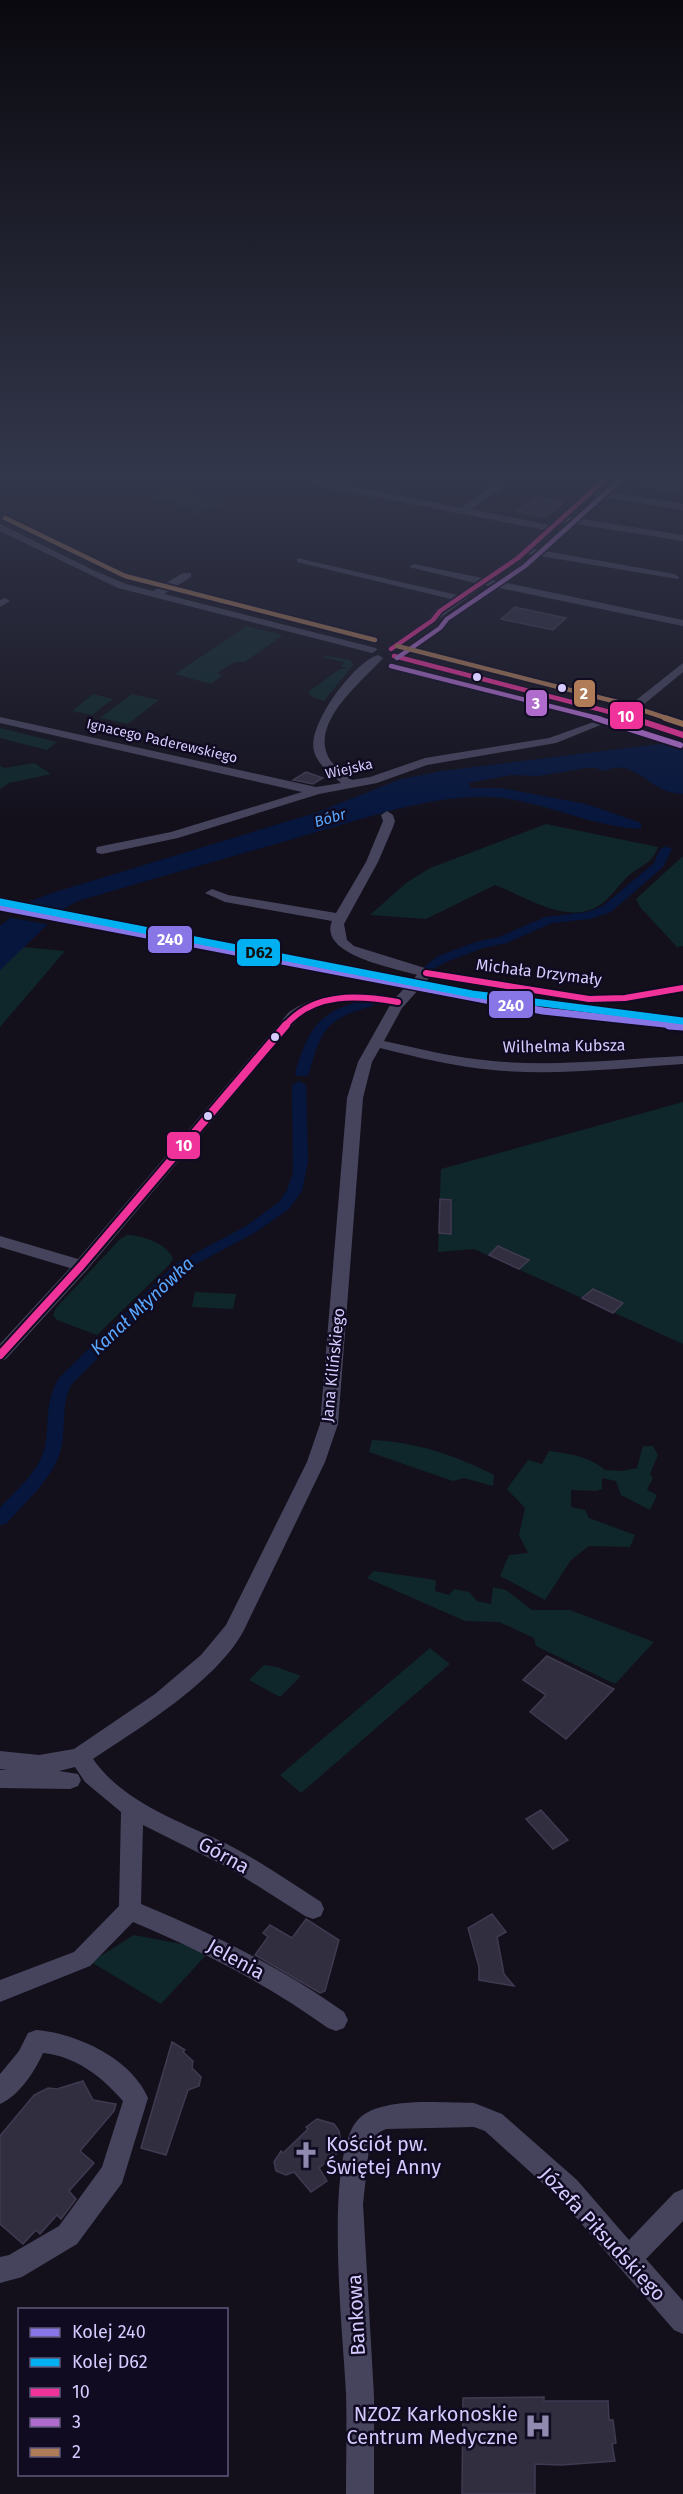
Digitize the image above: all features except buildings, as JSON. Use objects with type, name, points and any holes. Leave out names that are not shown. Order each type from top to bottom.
[{"type":"street","points":[[140,590],[375,654],[393,652],[597,707],[679,733]]},
{"type":"street","points":[[154,595],[162,590]]},
{"type":"street","points":[[426,590],[459,598]]},
{"type":"street","points":[[393,652],[433,620],[440,611],[470,590]]},
{"type":"street","points":[[532,590],[683,623]]},
{"type":"street","points":[[348,783],[320,753],[318,745],[320,728],[375,654]]},
{"type":"street","points":[[639,703],[683,666]]},
{"type":"street","name":"Ignacego Paderewskiego","points":[[0,720],[317,791]]},
{"type":"street","name":"Wiejska","points":[[102,850],[174,835],[317,791],[348,783],[373,780],[425,762],[552,741],[602,723]]},
{"type":"street","points":[[212,892],[225,898],[340,918],[372,862],[389,821],[387,815]]},
{"type":"street","name":"Michała Drzymały","points":[[340,918],[337,924],[337,936],[349,950],[426,973],[489,985],[589,999],[625,998],[683,988]]},
{"type":"street","name":"Jana Kilińskiego","points":[[79,1756],[146,1711],[219,1652],[234,1630],[319,1456],[330,1412],[355,1098],[361,1071],[398,1002],[426,973]]},
{"type":"street","points":[[0,1355],[81,1266],[294,1015],[310,1004],[337,996],[363,995],[398,1002]]},
{"type":"street","name":"Wilhelma Kubsza","points":[[375,1043],[507,1067],[566,1067],[683,1060]]},
{"type":"street","points":[[0,1242],[81,1266]]},
{"type":"street","points":[[0,1760],[40,1764],[79,1756],[100,1785],[132,1808],[130,1910],[82,1959],[0,1991]]},
{"type":"street","points":[[0,1779],[70,1780]]},
{"type":"street","name":"Górna","points":[[132,1808],[238,1862],[313,1909]]},
{"type":"street","name":"Jelenia","points":[[130,1910],[228,1953],[318,2006],[336,2020]]},
{"type":"street","points":[[0,2092],[28,2059],[36,2041],[63,2044],[84,2054],[123,2081],[136,2098],[113,2174],[68,2235],[13,2268],[0,2270]]},
{"type":"street","name":"Józefa Piłsudskiego","points":[[360,2136],[375,2120],[394,2116],[463,2115],[486,2118],[493,2122],[568,2189],[683,2321]]},
{"type":"street","name":"Bankowa","points":[[360,2136],[350,2204],[360,2396],[360,2494]]},
{"type":"street","points":[[626,2258],[643,2246],[683,2202]]},
{"type":"green space","points":[[247,626],[283,635],[245,662],[235,662],[217,673],[223,675],[211,684],[175,674]]},
{"type":"green space","points":[[322,657],[349,660],[354,664],[324,701],[312,697],[308,692],[340,669],[349,668],[341,667],[344,662]]},
{"type":"green space","points":[[93,694],[113,699],[92,715],[72,711]]},
{"type":"green space","points":[[132,694],[159,700],[128,724],[100,718]]},
{"type":"green space","points":[[0,728],[57,742],[47,750],[0,738]]},
{"type":"green space","points":[[34,763],[51,774],[9,783],[0,789],[0,766],[5,768]]},
{"type":"green space","points":[[546,824],[658,847],[648,862],[626,878],[604,902],[588,911],[561,911],[533,902],[495,885],[426,919],[370,915],[406,883],[430,868]]},
{"type":"green space","points":[[683,856],[683,946],[677,947],[640,907],[636,899]]},
{"type":"green space","points":[[22,947],[65,951],[0,1027],[0,970]]},
{"type":"green space","points":[[683,1102],[683,1344],[474,1249],[438,1252],[441,1169]]},
{"type":"green space","points":[[127,1235],[154,1241],[166,1249],[173,1259],[97,1335],[57,1320],[53,1315],[56,1308],[120,1239]]},
{"type":"green space","points":[[195,1292],[236,1294],[233,1309],[192,1307]]},
{"type":"green space","points":[[372,1440],[420,1447],[465,1461],[494,1475],[493,1486],[464,1478],[453,1481],[369,1452]]},
{"type":"green space","points":[[643,1446],[653,1446],[658,1455],[650,1474],[653,1478],[647,1490],[657,1495],[650,1510],[621,1495],[616,1481],[602,1478],[602,1489],[596,1491],[571,1490],[571,1507],[585,1510],[589,1518],[635,1535],[630,1547],[589,1546],[571,1560],[545,1600],[500,1576],[509,1555],[528,1553],[519,1535],[525,1508],[507,1489],[528,1460],[542,1464],[549,1451],[586,1459],[605,1470],[621,1471],[637,1468]]},
{"type":"green space","points":[[374,1571],[436,1580],[435,1591],[449,1595],[454,1589],[469,1592],[477,1601],[491,1604],[493,1587],[506,1590],[532,1610],[570,1610],[654,1642],[615,1684],[536,1646],[534,1638],[499,1622],[465,1621],[367,1578]]},
{"type":"green space","points":[[430,1648],[450,1664],[301,1793],[280,1775]]},
{"type":"green space","points":[[264,1665],[301,1676],[280,1697],[249,1680]]},
{"type":"green space","points":[[134,1935],[182,1944],[207,1954],[161,2004],[91,1962]]},
{"type":"water","name":"Bóbr","points":[[683,741],[683,794],[666,791],[636,773],[622,768],[605,771],[586,768],[538,776],[511,775],[468,783],[471,788],[501,788],[586,804],[641,823],[641,829],[603,824],[510,799],[468,797],[423,803],[78,901],[65,908],[0,970],[0,926],[31,901],[52,893],[315,813],[401,779],[442,771]]},
{"type":"pier","points":[[22,904],[65,912],[51,925],[7,917]]},
{"type":"waterway","name":"Kanał Młynówka","points":[[430,967],[442,959],[480,945],[503,940],[549,920],[590,915],[607,909],[659,865],[666,849]]},
{"type":"waterway","name":"Kanał Młynówka","points":[[302,1073],[311,1044],[322,1025],[339,1013],[368,1003]]},
{"type":"waterway","name":"Kanał Młynówka","points":[[0,1519],[39,1476],[48,1462],[53,1447],[58,1395],[65,1382],[180,1267],[269,1218],[284,1206],[295,1191],[301,1162],[299,1085]]},
{"type":"rail line","name":"D62","points":[[0,902],[472,994],[683,1021]]},
{"type":"rail line","name":"240","points":[[0,907],[543,1011],[683,1026]]},
{"type":"transit line","name":"2","points":[[181,590],[375,640]]},
{"type":"transit line","name":"10","points":[[391,649],[470,590]]},
{"type":"transit line","name":"3","points":[[397,658],[440,628],[447,619],[489,590]]},
{"type":"transit line","name":"2","points":[[397,646],[621,703],[683,724]]},
{"type":"transit line","name":"10","points":[[394,656],[618,713],[683,735]]},
{"type":"transit line","name":"3","points":[[391,666],[615,723],[680,745]]},
{"type":"transit line","name":"10","points":[[426,973],[589,999],[625,998],[683,988]]},
{"type":"transit line","name":"10","points":[[0,1355],[81,1266],[294,1015],[319,1003],[344,997],[398,1002]]},
{"type":"place","name":"Kościół pw. Świętej Anny","points":[[306,2155]]},
{"type":"place","name":"NZOZ Karkonoskie Centrum Medyczne","points":[[538,2426]]}]
